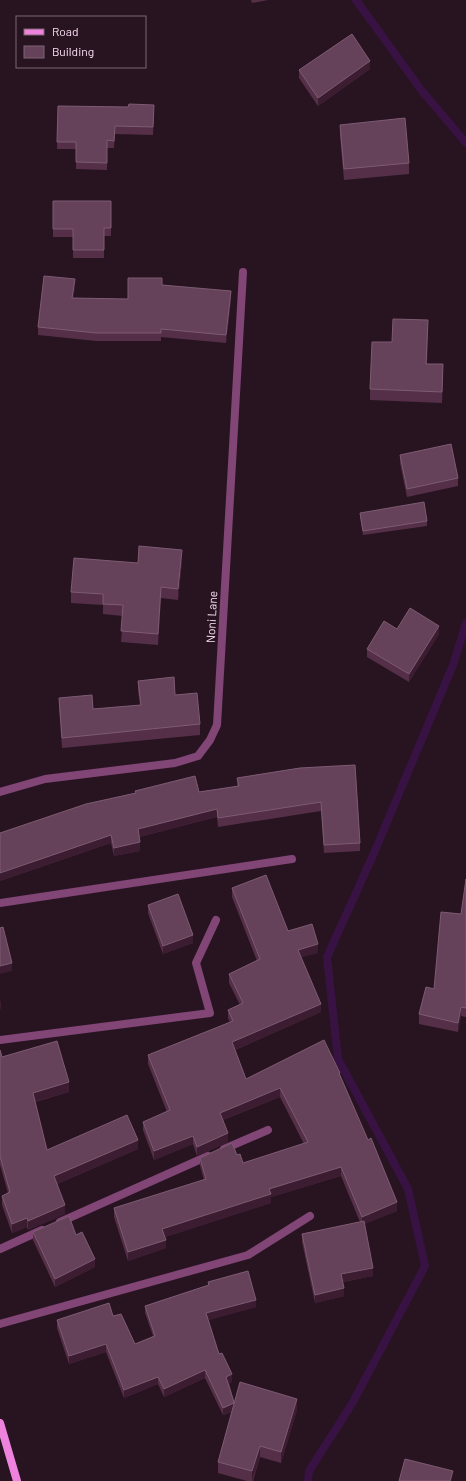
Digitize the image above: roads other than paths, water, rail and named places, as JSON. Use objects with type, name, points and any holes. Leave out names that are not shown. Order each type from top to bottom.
[{"type":"street","name":"Noni Lane","points":[[0,792],[46,779],[175,763],[198,756],[210,740],[218,725],[243,272]]},
{"type":"street","points":[[0,903],[292,859]]},
{"type":"street","points":[[0,1040],[210,1013],[196,963],[216,920]]},
{"type":"street","points":[[0,1249],[268,1130]]},
{"type":"street","points":[[0,1324],[248,1255],[310,1216]]},
{"type":"street","points":[[0,1423],[17,1481]]},
{"type":"waterway","points":[[356,0],[422,91],[466,143]]},
{"type":"waterway","points":[[308,1481],[309,1471],[353,1402],[425,1266],[408,1189],[338,1059],[327,957],[374,853],[453,665],[466,623]]}]
